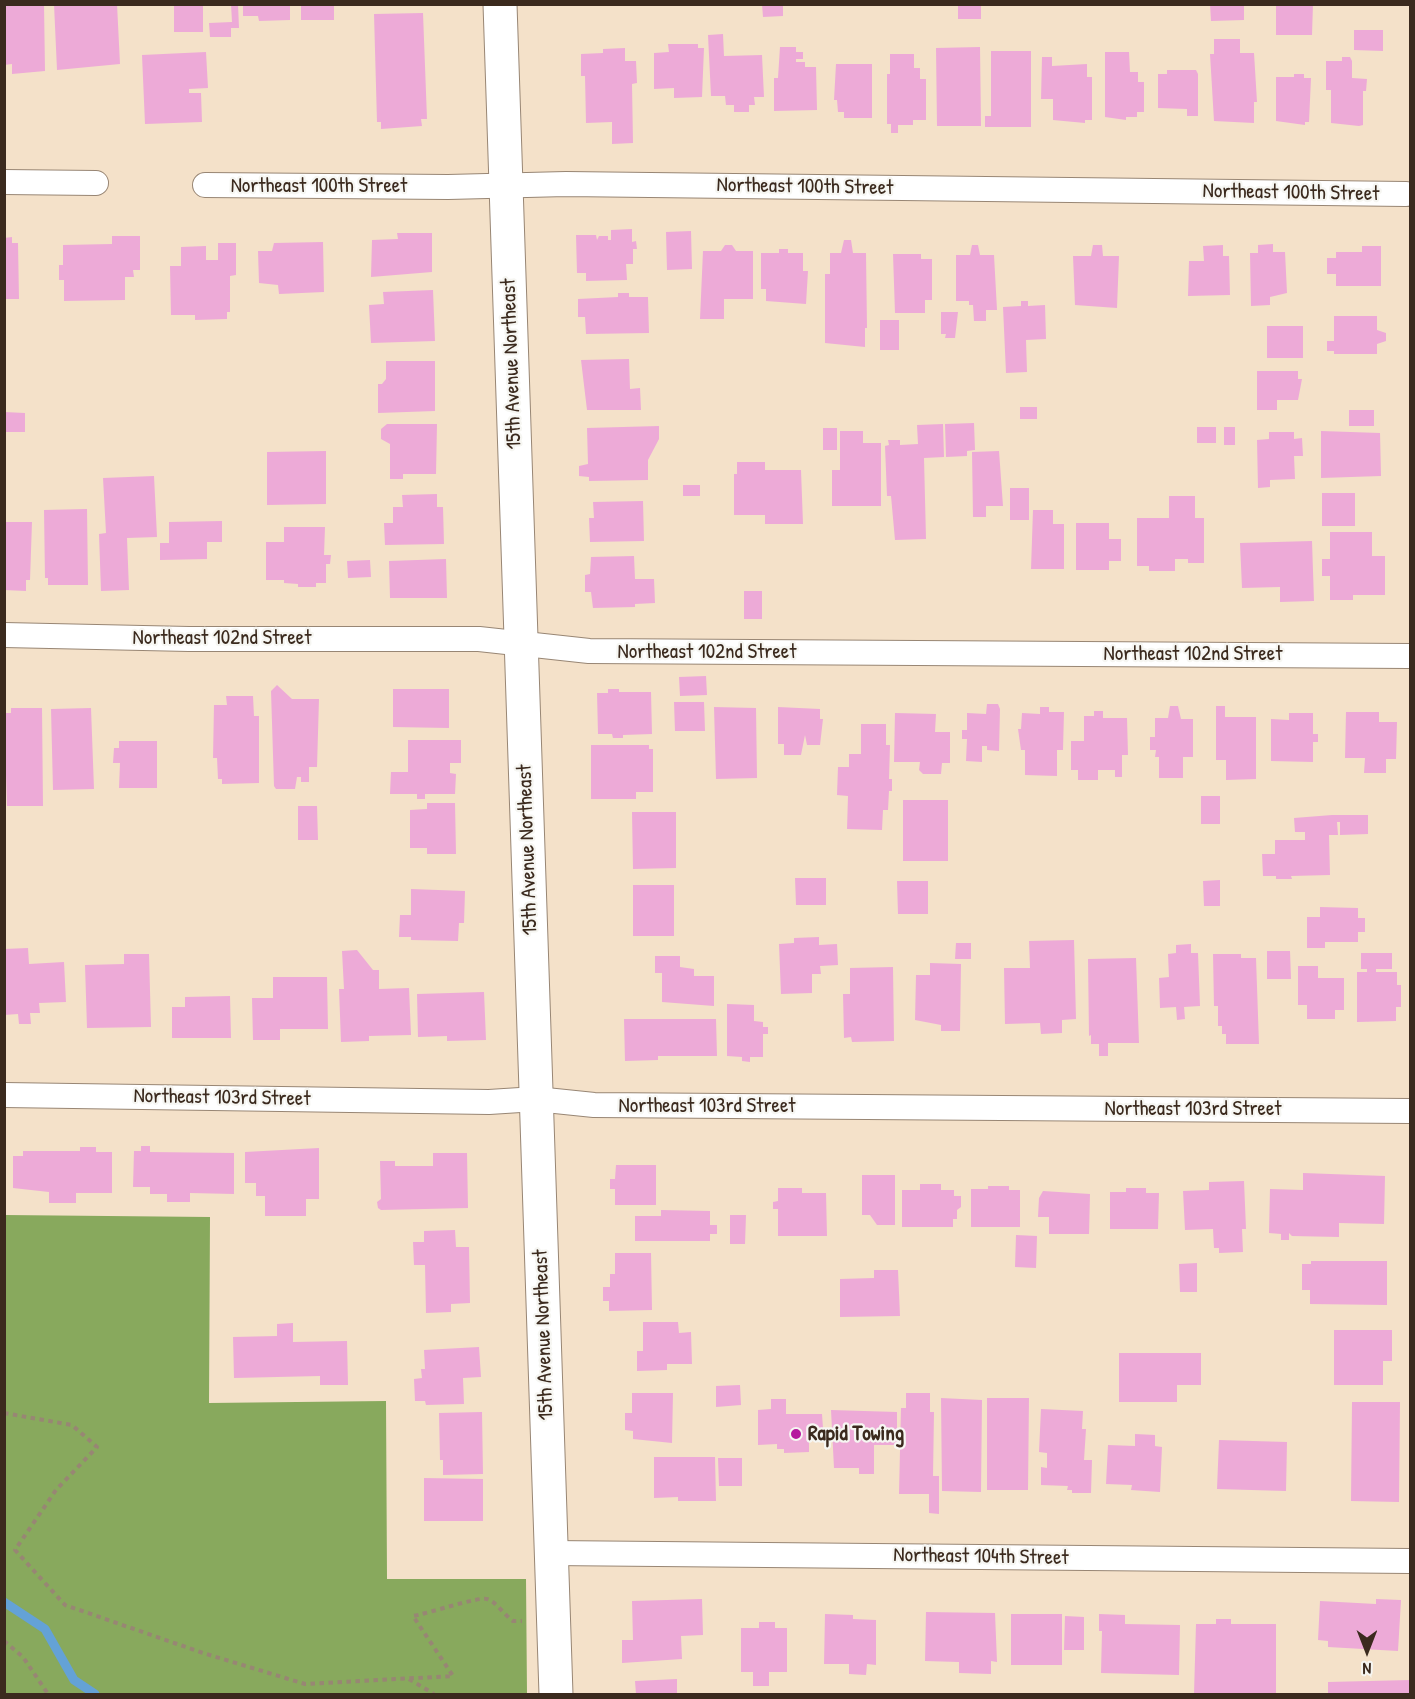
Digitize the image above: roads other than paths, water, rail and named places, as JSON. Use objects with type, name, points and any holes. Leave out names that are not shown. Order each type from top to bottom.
[{"type":"street","name":"15th Avenue Northeast","points":[[500,4],[555,1695]]},
{"type":"street","points":[[4,182],[96,183]]},
{"type":"street","name":"Northeast 100th Street","points":[[205,185],[1409,194]]},
{"type":"street","name":"Northeast 102nd Street","points":[[4,635],[189,639],[479,639],[589,651],[1410,656]]},
{"type":"street","name":"Northeast 103rd Street","points":[[4,1095],[489,1102],[536,1099],[594,1105],[1410,1111]]},
{"type":"street","name":"Northeast 104th Street","points":[[551,1553],[1410,1561]]},
{"type":"waterway","points":[[4,1602],[45,1629],[74,1680],[95,1694]]},
{"type":"place","name":"Rapid Towing","points":[[796,1434]]}]
